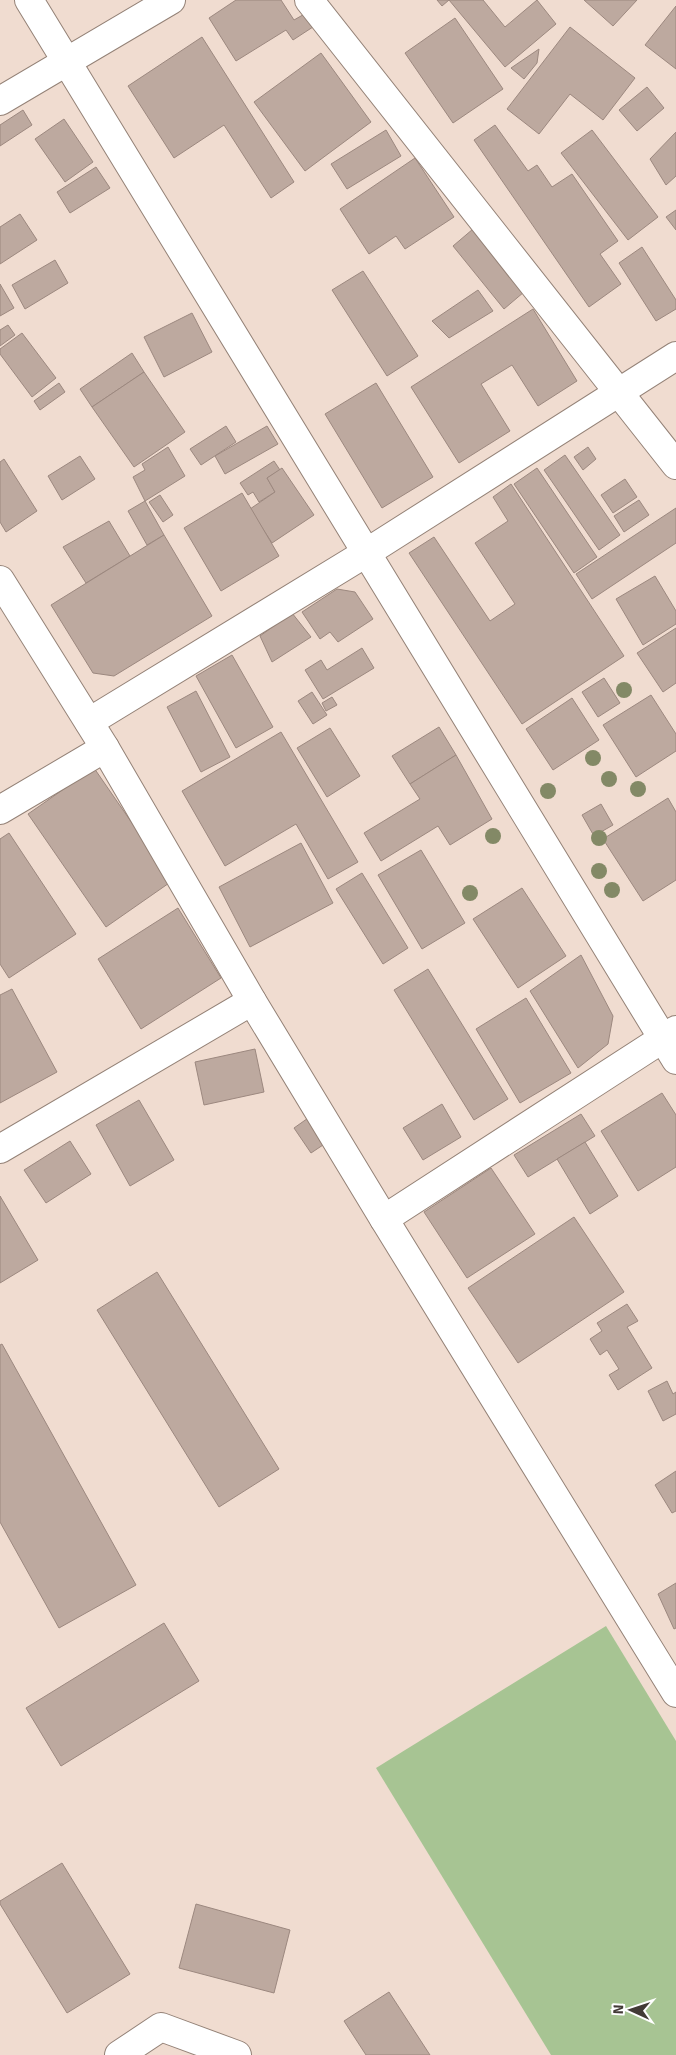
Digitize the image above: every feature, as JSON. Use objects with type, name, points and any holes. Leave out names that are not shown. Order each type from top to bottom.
[{"type":"street","points":[[29,0],[366,552],[672,1043],[384,1219]]},
{"type":"street","points":[[0,100],[171,0]]},
{"type":"street","points":[[310,0],[618,394],[676,465]]},
{"type":"street","points":[[89,722],[366,552],[676,356]]},
{"type":"street","points":[[0,580],[105,748],[252,1001],[384,1219],[676,1692]]},
{"type":"street","points":[[0,810],[105,748]]},
{"type":"street","points":[[0,1149],[252,1001]]},
{"type":"street","points":[[119,2055],[162,2027],[237,2055]]},
{"type":"green space","points":[[606,1626],[676,1741],[676,2055],[551,2055],[376,1768]]},
{"type":"building","points":[[236,0],[281,0],[294,20],[308,12],[316,25],[293,40],[286,30],[236,61],[209,18]]},
{"type":"building","points":[[437,0],[449,0],[442,6]]},
{"type":"building","points":[[449,0],[483,0],[505,27],[537,0],[556,24],[505,67]]},
{"type":"building","points":[[584,0],[637,0],[613,26]]},
{"type":"building","points":[[676,6],[676,69],[645,45]]},
{"type":"building","points":[[455,18],[503,89],[453,123],[405,53]]},
{"type":"building","points":[[570,27],[635,78],[603,120],[570,94],[539,134],[507,109]]},
{"type":"building","points":[[202,37],[294,182],[271,198],[224,125],[174,158],[128,86]]},
{"type":"building","points":[[539,49],[537,63],[524,79],[511,68]]},
{"type":"building","points":[[321,53],[371,122],[305,171],[254,102]]},
{"type":"building","points":[[647,87],[664,108],[637,131],[619,110]]},
{"type":"building","points":[[23,110],[32,125],[0,146],[0,125]]},
{"type":"building","points":[[64,119],[93,162],[65,182],[35,139]]},
{"type":"building","points":[[495,125],[528,171],[537,165],[552,187],[572,174],[618,241],[600,254],[621,284],[589,307],[474,140]]},
{"type":"building","points":[[386,130],[401,156],[347,189],[331,164]]},
{"type":"building","points":[[592,130],[658,217],[628,240],[561,153]]},
{"type":"building","points":[[676,132],[676,176],[666,185],[650,159]]},
{"type":"building","points":[[415,158],[454,217],[405,249],[396,236],[369,254],[340,209]]},
{"type":"building","points":[[96,167],[110,188],[70,213],[57,192]]},
{"type":"building","points":[[676,210],[676,230],[666,217]]},
{"type":"building","points":[[20,214],[37,240],[0,264],[0,227]]},
{"type":"building","points":[[473,229],[524,292],[504,309],[453,246]]},
{"type":"building","points":[[642,247],[676,300],[676,309],[656,321],[619,263]]},
{"type":"building","points":[[55,260],[68,283],[25,309],[12,285]]},
{"type":"building","points":[[363,271],[418,356],[387,376],[332,290]]},
{"type":"building","points":[[0,284],[14,308],[0,316]]},
{"type":"building","points":[[478,290],[493,311],[449,338],[432,321]]},
{"type":"building","points":[[533,309],[577,381],[538,406],[512,365],[481,384],[510,431],[459,463],[411,387]]},
{"type":"building","points":[[192,313],[212,352],[164,377],[144,337]]},
{"type":"building","points":[[8,325],[15,335],[0,346],[0,330]]},
{"type":"building","points":[[22,333],[56,378],[32,397],[0,354],[0,349]]},
{"type":"building","points":[[132,353],[144,372],[92,407],[80,389]]},
{"type":"building","points":[[144,372],[185,432],[134,467],[92,407]]},
{"type":"building","points":[[59,383],[65,392],[40,410],[34,401]]},
{"type":"building","points":[[376,383],[433,477],[382,508],[325,414]]},
{"type":"building","points":[[226,426],[236,442],[201,465],[190,449]]},
{"type":"building","points":[[267,426],[278,444],[225,474],[215,456]]},
{"type":"building","points":[[168,447],[185,476],[145,501],[133,477],[145,470],[142,464]]},
{"type":"building","points":[[588,447],[596,459],[583,470],[574,457]]},
{"type":"building","points":[[565,455],[620,535],[599,550],[544,470]]},
{"type":"building","points":[[80,456],[95,479],[62,500],[48,476]]},
{"type":"building","points":[[4,459],[37,511],[6,532],[0,522],[0,462]]},
{"type":"building","points":[[274,461],[280,470],[267,478],[275,492],[259,502],[253,492],[248,495],[240,483]]},
{"type":"building","points":[[282,468],[314,515],[272,543],[250,509],[275,492],[267,478]]},
{"type":"building","points":[[537,468],[597,557],[574,573],[514,484]]},
{"type":"building","points":[[625,479],[637,497],[613,513],[601,495]]},
{"type":"building","points":[[511,484],[624,656],[522,724],[409,553],[434,537],[490,621],[515,604],[475,543],[508,521],[493,497]]},
{"type":"building","points":[[242,493],[279,556],[221,591],[184,528]]},
{"type":"building","points":[[160,495],[173,515],[163,522],[149,502]]},
{"type":"building","points":[[639,500],[649,515],[624,532],[614,516]]},
{"type":"building","points":[[145,501],[164,535],[147,545],[128,511]]},
{"type":"building","points":[[676,508],[676,543],[592,599],[576,574]]},
{"type":"building","points":[[109,521],[130,556],[86,583],[63,547]]},
{"type":"building","points":[[164,535],[212,616],[114,676],[93,673],[51,605]]},
{"type":"building","points":[[655,576],[676,611],[676,624],[643,645],[616,599]]},
{"type":"building","points":[[337,589],[355,592],[373,619],[338,642],[330,632],[320,639],[302,612]]},
{"type":"building","points":[[292,613],[311,637],[272,662],[260,636]]},
{"type":"building","points":[[676,628],[676,683],[663,692],[637,653]]},
{"type":"building","points":[[362,648],[374,668],[323,699],[305,670],[321,660],[327,670]]},
{"type":"building","points":[[232,655],[273,727],[236,748],[196,676]]},
{"type":"building","points":[[604,678],[620,703],[598,717],[582,692]]},
{"type":"building","points":[[196,691],[230,757],[201,772],[167,707]]},
{"type":"building","points":[[312,692],[327,715],[313,724],[298,701]]},
{"type":"building","points":[[651,695],[676,734],[676,751],[636,777],[603,725]]},
{"type":"building","points":[[332,697],[337,705],[326,711],[322,703]]},
{"type":"building","points":[[572,698],[599,740],[553,770],[526,729]]},
{"type":"building","points":[[439,727],[456,755],[410,784],[392,756]]},
{"type":"building","points":[[330,728],[360,776],[327,797],[297,748]]},
{"type":"building","points":[[281,732],[358,862],[328,879],[296,824],[225,866],[182,791]]},
{"type":"building","points":[[456,755],[492,819],[450,845],[438,826],[381,861],[364,833],[420,799],[410,784]]},
{"type":"building","points":[[94,768],[172,881],[106,927],[28,814]]},
{"type":"building","points":[[668,798],[676,812],[676,880],[643,901],[603,839]]},
{"type":"building","points":[[601,804],[613,825],[594,836],[582,815]]},
{"type":"building","points":[[9,833],[76,934],[9,978],[0,964],[0,839]]},
{"type":"building","points":[[301,843],[333,903],[250,947],[219,887]]},
{"type":"building","points":[[421,850],[465,923],[422,949],[378,875]]},
{"type":"building","points":[[362,873],[408,948],[383,964],[336,889]]},
{"type":"building","points":[[522,888],[566,956],[518,988],[473,919]]},
{"type":"building","points":[[178,908],[221,978],[141,1029],[98,959]]},
{"type":"building","points":[[581,955],[613,1016],[608,1044],[578,1068],[530,991]]},
{"type":"building","points":[[428,969],[508,1099],[474,1120],[394,990]]},
{"type":"building","points":[[12,989],[57,1072],[0,1103],[0,995]]},
{"type":"building","points":[[526,998],[571,1073],[520,1103],[476,1029]]},
{"type":"building","points":[[255,1049],[264,1092],[204,1105],[195,1062]]},
{"type":"building","points":[[662,1093],[676,1115],[676,1167],[638,1191],[601,1131]]},
{"type":"building","points":[[139,1100],[174,1160],[130,1186],[96,1125]]},
{"type":"building","points":[[442,1104],[461,1137],[423,1160],[403,1128]]},
{"type":"building","points":[[581,1114],[595,1136],[528,1177],[514,1155]]},
{"type":"building","points":[[311,1116],[329,1141],[311,1153],[294,1128]]},
{"type":"building","points":[[70,1141],[91,1174],[46,1203],[24,1170]]},
{"type":"building","points":[[585,1142],[618,1196],[590,1214],[557,1159]]},
{"type":"building","points":[[491,1168],[535,1234],[467,1278],[424,1212]]},
{"type":"building","points":[[0,1196],[38,1260],[0,1283]]},
{"type":"building","points":[[574,1217],[624,1292],[518,1363],[468,1288]]},
{"type":"building","points":[[157,1272],[279,1469],[219,1507],[97,1310]]},
{"type":"building","points":[[627,1304],[638,1321],[627,1327],[652,1368],[618,1390],[609,1375],[619,1369],[607,1350],[600,1355],[590,1339],[602,1331],[597,1323]]},
{"type":"building","points":[[2,1344],[136,1585],[59,1628],[0,1522],[0,1345]]},
{"type":"building","points":[[667,1381],[673,1394],[676,1392],[676,1414],[663,1421],[648,1391]]},
{"type":"building","points":[[676,1471],[676,1511],[672,1513],[655,1485]]},
{"type":"building","points":[[676,1583],[676,1628],[674,1629],[658,1594]]},
{"type":"building","points":[[164,1623],[199,1681],[61,1766],[26,1708]]},
{"type":"building","points":[[62,1863],[130,1974],[67,2013],[0,1904],[0,1901]]},
{"type":"building","points":[[196,1904],[290,1930],[274,1993],[179,1968]]},
{"type":"building","points":[[389,1992],[430,2055],[366,2055],[344,2021]]}]
